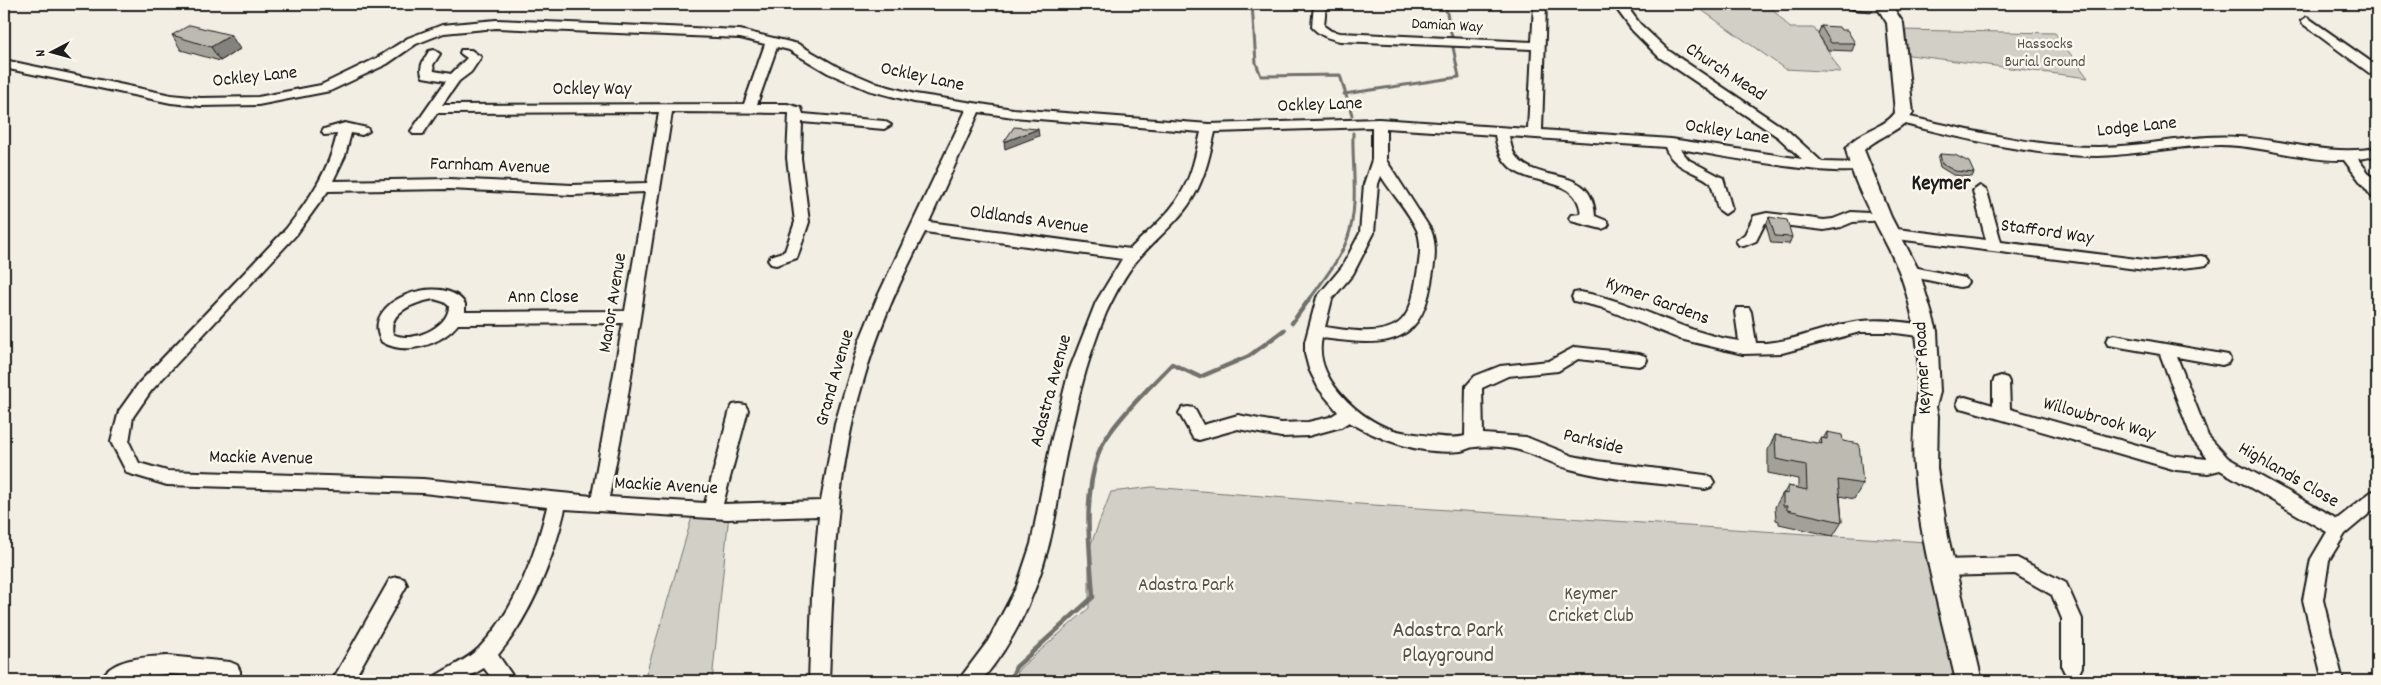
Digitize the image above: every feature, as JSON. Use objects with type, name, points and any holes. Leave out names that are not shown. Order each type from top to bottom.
[{"type":"main road","points":[[1884,5],[1895,23],[1898,34],[1898,70],[1904,106],[1901,119]]},
{"type":"main road","name":"Keymer Road","points":[[1901,119],[1891,127],[1869,136],[1855,149],[1860,167],[1885,225],[1909,271],[1926,331],[1928,392],[1925,408],[1927,416],[1925,468],[1943,568],[1970,681]]},
{"type":"street","name":"Damian Way","points":[[1320,4],[1318,27],[1327,34],[1340,37],[1539,46]]},
{"type":"street","points":[[1535,135],[1540,4]]},
{"type":"street","name":"Church Mead","points":[[1619,4],[1636,27],[1664,54],[1783,134],[1818,166]]},
{"type":"street","points":[[1846,4],[1884,5]]},
{"type":"street","points":[[2307,21],[2377,72]]},
{"type":"street","name":"Ockley Lane","points":[[4,64],[171,99],[201,102],[258,101],[282,98],[325,88],[358,73],[412,41],[431,33],[467,26],[496,24],[740,34],[793,47],[833,70],[873,87],[914,98],[974,108],[1060,117],[1209,128],[1379,123],[1671,143],[1818,166],[1860,167]]},
{"type":"street","points":[[749,108],[770,46],[777,42]]},
{"type":"street","points":[[418,131],[454,78],[466,69],[475,57],[466,52]]},
{"type":"street","points":[[434,54],[427,65],[428,74],[454,78]]},
{"type":"street","name":"Manor Avenue","points":[[599,504],[614,427],[666,108]]},
{"type":"street","name":"Ockley Way","points":[[434,109],[787,108],[796,111],[798,119]]},
{"type":"street","name":"Grand Avenue","points":[[819,681],[820,615],[829,508],[843,432],[866,343],[884,299],[974,108]]},
{"type":"street","points":[[776,260],[792,254],[802,222],[794,158],[798,119],[808,118],[884,125]]},
{"type":"street","name":"Lodge Lane","points":[[1901,119],[2018,143],[2080,151],[2121,150],[2209,140],[2257,143],[2328,156],[2349,157],[2377,152]]},
{"type":"street","points":[[1188,413],[1202,439],[1238,422],[1281,430],[1308,429],[1335,422],[1349,414],[1325,385],[1317,369],[1313,354],[1313,342],[1325,297],[1348,270],[1367,233],[1371,184],[1379,160],[1379,123]]},
{"type":"street","name":"Adastra Avenue","points":[[968,681],[995,647],[1025,591],[1044,525],[1055,462],[1083,351],[1103,302],[1133,255],[1164,226],[1187,195],[1204,154],[1209,128]]},
{"type":"street","name":"Mackie Avenue","points":[[345,130],[342,148],[325,186],[291,232],[145,388],[124,416],[120,442],[133,468],[167,478],[423,486],[599,504],[712,510],[829,508]]},
{"type":"street","points":[[1501,132],[1506,155],[1511,162],[1525,172],[1562,181],[1574,187],[1586,201],[1589,220]]},
{"type":"street","points":[[1671,143],[1674,154],[1679,161],[1698,169],[1718,182],[1725,209]]},
{"type":"street","points":[[2349,157],[2377,194]]},
{"type":"street","points":[[1317,332],[1358,335],[1395,332],[1407,326],[1422,292],[1429,253],[1426,233],[1416,213],[1390,182],[1379,160]]},
{"type":"street","name":"Farnham Avenue","points":[[325,186],[449,184],[572,190],[653,187]]},
{"type":"street","points":[[1980,191],[1995,246]]},
{"type":"street","name":"Stafford Way","points":[[1744,241],[1751,237],[1759,219],[1767,218],[1824,225],[1836,224],[1851,217],[1995,246],[2153,266],[2201,261]]},
{"type":"street","name":"Oldlands Avenue","points":[[920,226],[1133,255]]},
{"type":"street","points":[[1909,271],[1960,282]]},
{"type":"street","name":"Kymer Gardens","points":[[1580,297],[1603,300],[1678,332],[1708,342],[1759,349],[1790,345],[1850,328],[1876,325],[1926,331]]},
{"type":"street","points":[[1743,312],[1748,347]]},
{"type":"street","name":"Ann Close","points":[[455,318],[631,317]]},
{"type":"street","points":[[2114,341],[2222,359]]},
{"type":"street","name":"Highlands Close","points":[[2166,350],[2201,439],[2222,463],[2338,529]]},
{"type":"street","points":[[1474,440],[1474,386],[1481,380],[1506,370],[1552,367],[1575,353],[1639,360]]},
{"type":"street","points":[[2001,382],[2002,414]]},
{"type":"street","name":"Willowbrook Way","points":[[1965,403],[2176,463],[2208,466],[2222,463]]},
{"type":"street","points":[[712,510],[739,410]]},
{"type":"street","name":"Parkside","points":[[1349,414],[1378,431],[1403,439],[1441,444],[1462,444],[1474,440],[1508,441],[1526,444],[1570,462],[1618,472],[1705,482]]},
{"type":"street","points":[[2333,681],[2313,600],[2320,558],[2338,529],[2377,497]]},
{"type":"street","points":[[444,681],[486,655],[507,626],[538,569],[558,501]]},
{"type":"street","points":[[1943,568],[2017,566],[2059,589],[2072,619],[2072,668]]},
{"type":"street","points":[[342,681],[397,585]]},
{"type":"street","points":[[486,655],[506,681]]},
{"type":"street","points":[[110,681],[128,670],[148,666],[195,666],[230,671],[230,681]]},
{"type":"green space","points":[[1693,4],[1768,4],[1790,28],[1814,28],[1841,72],[1785,69]]},
{"type":"green space","name":"Hassocks Burial Ground","points":[[1900,30],[2055,33],[2088,78],[1902,54]]},
{"type":"green space","name":"Adastra Park","points":[[1152,487],[1359,504],[1926,542],[1956,681],[1015,681],[1019,669],[1089,608],[1089,549],[1111,492]]},
{"type":"green space","points":[[730,504],[712,681],[644,681],[692,517]]},
{"type":"building","points":[[190,25],[231,35],[211,47],[172,35]]},
{"type":"building","points":[[1821,26],[1839,27],[1841,30],[1847,30],[1855,43],[1831,43]]},
{"type":"building","points":[[1014,127],[1038,129],[1004,142]]},
{"type":"building","points":[[1940,154],[1955,155],[1969,162],[1974,173],[1955,171],[1942,164]]},
{"type":"building","points":[[1769,217],[1787,220],[1792,237],[1775,236]]},
{"type":"building","points":[[1827,432],[1842,435],[1843,441],[1859,444],[1863,484],[1838,480],[1842,522],[1787,510],[1787,506],[1783,506],[1783,493],[1788,494],[1788,486],[1807,490],[1806,465],[1776,459],[1775,435],[1822,444],[1821,438],[1827,439]]},
{"type":"waterway","points":[[1252,4],[1256,63],[1261,76],[1340,75],[1346,94]]},
{"type":"waterway","points":[[1445,4],[1452,37]]},
{"type":"waterway","points":[[1346,94],[1459,77],[1453,47]]},
{"type":"waterway","points":[[1346,94],[1352,115]]},
{"type":"waterway","points":[[1309,300],[1331,270],[1348,237],[1354,199],[1353,133]]},
{"type":"waterway","points":[[1292,323],[1310,298]]},
{"type":"waterway","points":[[1010,681],[1016,667],[1093,597],[1088,524],[1090,488],[1099,452],[1111,431],[1131,406],[1172,364],[1200,377],[1249,356],[1284,330]]},
{"type":"district","name":"Keymer","points":[[1941,185]]},
{"type":"park label","name":"Keymer Cricket Club","points":[[1591,606]]},
{"type":"park label","name":"Adastra Park Playground","points":[[1448,644]]}]
